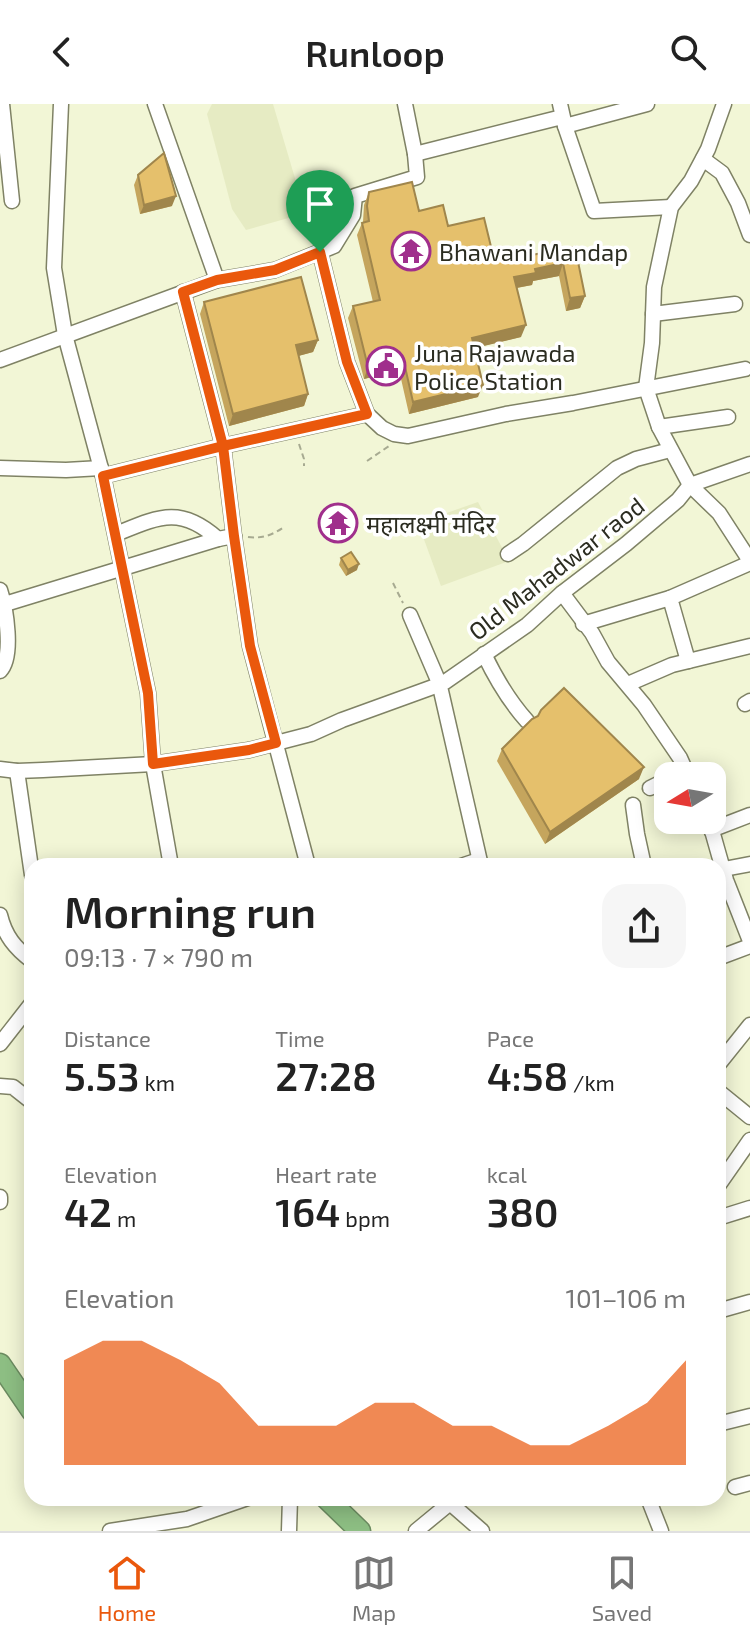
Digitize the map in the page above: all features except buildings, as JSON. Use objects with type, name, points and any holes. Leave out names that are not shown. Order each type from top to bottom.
[{"type":"highway","points":[[0,1364],[24,1399]]},
{"type":"highway","points":[[334,1506],[360,1531]]},
{"type":"street","points":[[2,104],[12,201]]},
{"type":"street","points":[[61,104],[54,268],[65,335],[102,472],[148,693],[153,764],[170,858]]},
{"type":"street","points":[[155,104],[217,280]]},
{"type":"street","points":[[0,360],[217,280],[275,270],[334,246],[353,215],[355,196],[417,177],[405,104]]},
{"type":"street","points":[[415,154],[562,116],[647,104]]},
{"type":"street","points":[[583,624],[670,598],[750,562],[719,513],[690,485],[659,427],[646,388],[652,343],[654,287],[671,207],[703,159],[724,104]]},
{"type":"street","points":[[562,116],[594,211],[671,207]]},
{"type":"street","points":[[703,159],[722,173],[750,235]]},
{"type":"street","points":[[320,252],[347,362],[367,414],[394,434],[408,436],[506,414],[745,369]]},
{"type":"street","points":[[183,292],[223,446],[250,646],[306,858]]},
{"type":"street","points":[[653,314],[735,304]]},
{"type":"street","points":[[0,468],[102,472],[367,414]]},
{"type":"street","points":[[659,427],[728,417]]},
{"type":"street","points":[[508,554],[617,468],[636,459],[670,450]]},
{"type":"street","points":[[690,485],[750,464]]},
{"type":"street","name":"Old Mahadwar raod","points":[[0,769],[17,771],[153,764],[249,750],[311,734],[439,685],[527,625],[678,500],[690,485]]},
{"type":"street","points":[[116,534],[155,519],[175,517],[204,526],[218,539]]},
{"type":"street","points":[[0,671],[8,650],[2,597],[234,536]]},
{"type":"street","points":[[562,593],[592,633],[608,662],[628,684],[680,758],[680,762]]},
{"type":"street","points":[[670,598],[688,661]]},
{"type":"street","points":[[407,610],[439,685],[479,858]]},
{"type":"street","points":[[628,684],[672,665],[750,646]]},
{"type":"street","points":[[484,654],[496,681],[527,721]]},
{"type":"street","points":[[17,771],[30,858]]},
{"type":"street","points":[[650,788],[654,786]]},
{"type":"street","points":[[633,805],[642,858]]},
{"type":"street","points":[[726,821],[750,815]]},
{"type":"street","points":[[713,834],[720,858]]},
{"type":"street","points":[[726,869],[750,864]]},
{"type":"street","points":[[726,876],[750,944],[726,954]]},
{"type":"street","points":[[0,915],[12,944],[24,954]]},
{"type":"street","points":[[2,1037],[24,1012]]},
{"type":"street","points":[[726,1055],[750,1025]]},
{"type":"street","points":[[0,1086],[13,1087],[24,1096]]},
{"type":"street","points":[[726,1098],[750,1117]]},
{"type":"street","points":[[726,1174],[750,1140]]},
{"type":"street","points":[[726,1216],[750,1208]]},
{"type":"street","points":[[726,1309],[750,1302]]},
{"type":"street","points":[[726,1422],[750,1416]]},
{"type":"street","points":[[735,1487],[750,1483]]},
{"type":"street","points":[[110,1531],[187,1519],[225,1506]]},
{"type":"street","points":[[289,1531],[290,1506]]},
{"type":"street","points":[[416,1531],[450,1506]]},
{"type":"street","points":[[461,1506],[482,1531]]},
{"type":"street","points":[[651,1506],[661,1531]]},
{"type":"path","points":[[300,446],[304,466]]},
{"type":"path","points":[[367,461],[382,451]]},
{"type":"path","points":[[234,536],[256,538],[284,527]]},
{"type":"path","points":[[393,583],[407,610]]},
{"type":"shaded area","points":[[212,104],[273,104],[300,202],[292,217],[246,230],[232,209],[207,114]]},
{"type":"shaded area","points":[[478,502],[509,561],[441,586],[418,523]]},
{"type":"place","name":"Bhawani Mandap","points":[[411,251]]},
{"type":"place","name":"Juna Rajawada Police Station","points":[[386,366]]},
{"type":"place","name":"महालक्ष्मी मंदिर","points":[[338,523]]},
{"type":"route","points":[[320,252],[275,270],[217,280],[183,292],[223,446],[250,646],[276,743],[153,764],[148,693],[103,476],[223,446],[367,414],[347,362],[320,252]]}]
